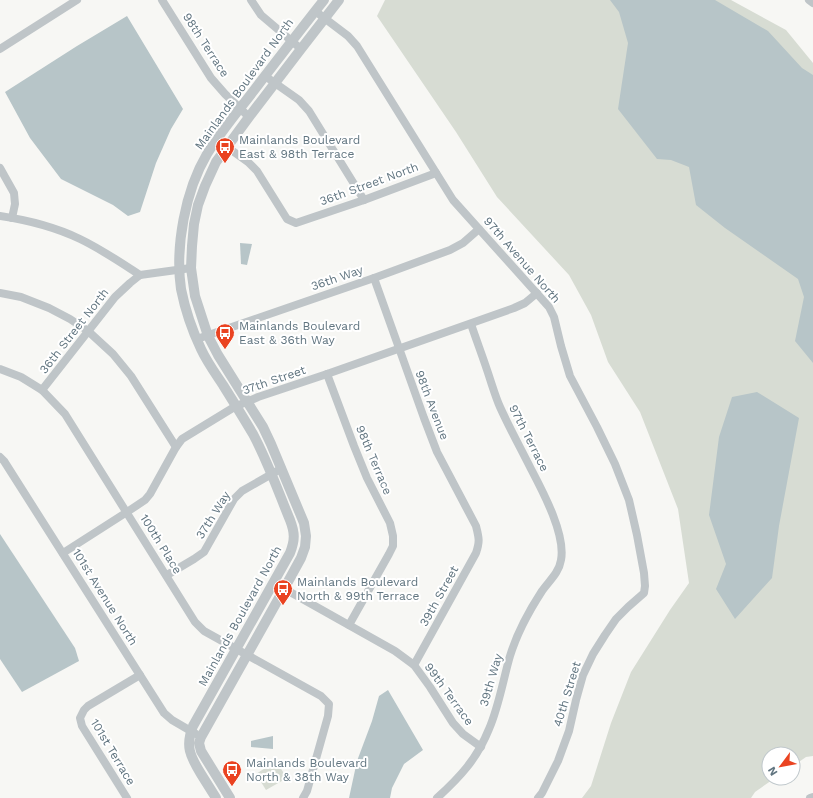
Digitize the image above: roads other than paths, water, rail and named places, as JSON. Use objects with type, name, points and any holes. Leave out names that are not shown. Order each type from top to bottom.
[{"type":"street","points":[[0,49],[77,0]]},
{"type":"street","name":"98th Terrace","points":[[162,0],[212,78],[225,94],[249,117]]},
{"type":"street","points":[[251,0],[261,15],[301,49]]},
{"type":"street","name":"Mainlands Boulevard North","points":[[216,798],[190,753],[189,742],[191,731],[290,554],[294,538],[293,529],[258,445],[236,406],[206,360],[186,310],[181,288],[180,269],[180,246],[183,222],[188,197],[206,156],[216,140],[324,0]]},
{"type":"street","name":"Mainlands Boulevard North","points":[[201,737],[301,558],[305,547],[306,536],[304,523],[263,427],[218,355],[208,336],[195,296],[191,268],[194,224],[198,205],[205,186],[227,147],[339,0]]},
{"type":"street","points":[[809,0],[813,3]]},
{"type":"street","name":"97th Avenue North","points":[[315,10],[348,36],[357,46],[453,200],[549,307],[554,317],[570,376],[615,464],[629,500],[637,535],[645,586]]},
{"type":"street","points":[[265,76],[299,100],[309,111],[364,200]]},
{"type":"street","name":"36th Street North","points":[[227,147],[248,162],[257,171],[287,219],[296,223],[364,200],[436,173]]},
{"type":"street","points":[[0,168],[14,194],[15,204],[12,218]]},
{"type":"street","points":[[0,216],[48,226],[79,238],[140,275],[191,268]]},
{"type":"street","name":"36th Way","points":[[197,339],[450,250],[463,243],[479,228]]},
{"type":"street","name":"36th Street North","points":[[42,390],[115,297],[140,275]]},
{"type":"street","name":"98th Avenue","points":[[374,278],[437,452],[476,526],[479,536]]},
{"type":"street","points":[[0,293],[20,297],[49,308],[88,331],[113,354],[131,376],[176,447]]},
{"type":"street","name":"37th Street","points":[[63,553],[145,500],[150,494],[176,447],[182,440],[236,406],[514,308],[537,293]]},
{"type":"street","name":"97th Terrace","points":[[471,324],[500,406],[548,502],[558,531],[562,551],[561,562]]},
{"type":"street","name":"100th Place","points":[[0,368],[42,390],[65,414],[195,622],[204,631],[321,696],[329,704],[328,716],[307,791],[303,798]]},
{"type":"street","name":"98th Terrace","points":[[327,374],[367,478],[390,523],[394,536],[393,546],[389,554],[349,625]]},
{"type":"street","name":"101st Avenue North","points":[[0,456],[164,713],[172,720],[201,737]]},
{"type":"street","name":"37th Way","points":[[167,576],[204,552],[234,500],[242,491],[281,469]]},
{"type":"street","name":"39th Street","points":[[414,665],[476,553],[479,544],[479,536]]},
{"type":"street","name":"39th Way","points":[[437,798],[469,766],[481,747],[490,728],[510,654],[529,611],[556,573],[561,562]]},
{"type":"street","name":"99th Terrace","points":[[274,583],[395,651],[414,665],[453,723],[462,734],[481,747]]},
{"type":"street","name":"40th Street","points":[[538,798],[542,793],[561,753],[569,731],[583,675],[593,654],[604,635],[616,619],[644,593],[645,586]]},
{"type":"street","name":"101st Terrace","points":[[127,798],[82,726],[80,718],[88,706],[140,675]]},
{"type":"street","points":[[201,737],[199,744],[201,751],[230,798]]},
{"type":"place","name":"Mainlands Boulevard East & 98th Terrace","points":[[225,164]]},
{"type":"place","name":"Mainlands Boulevard East & 36th Way","points":[[225,350]]},
{"type":"place","name":"Mainlands Boulevard North & 99th Terrace","points":[[283,606]]},
{"type":"place","name":"Mainlands Boulevard North & 38th Way","points":[[232,787]]}]
